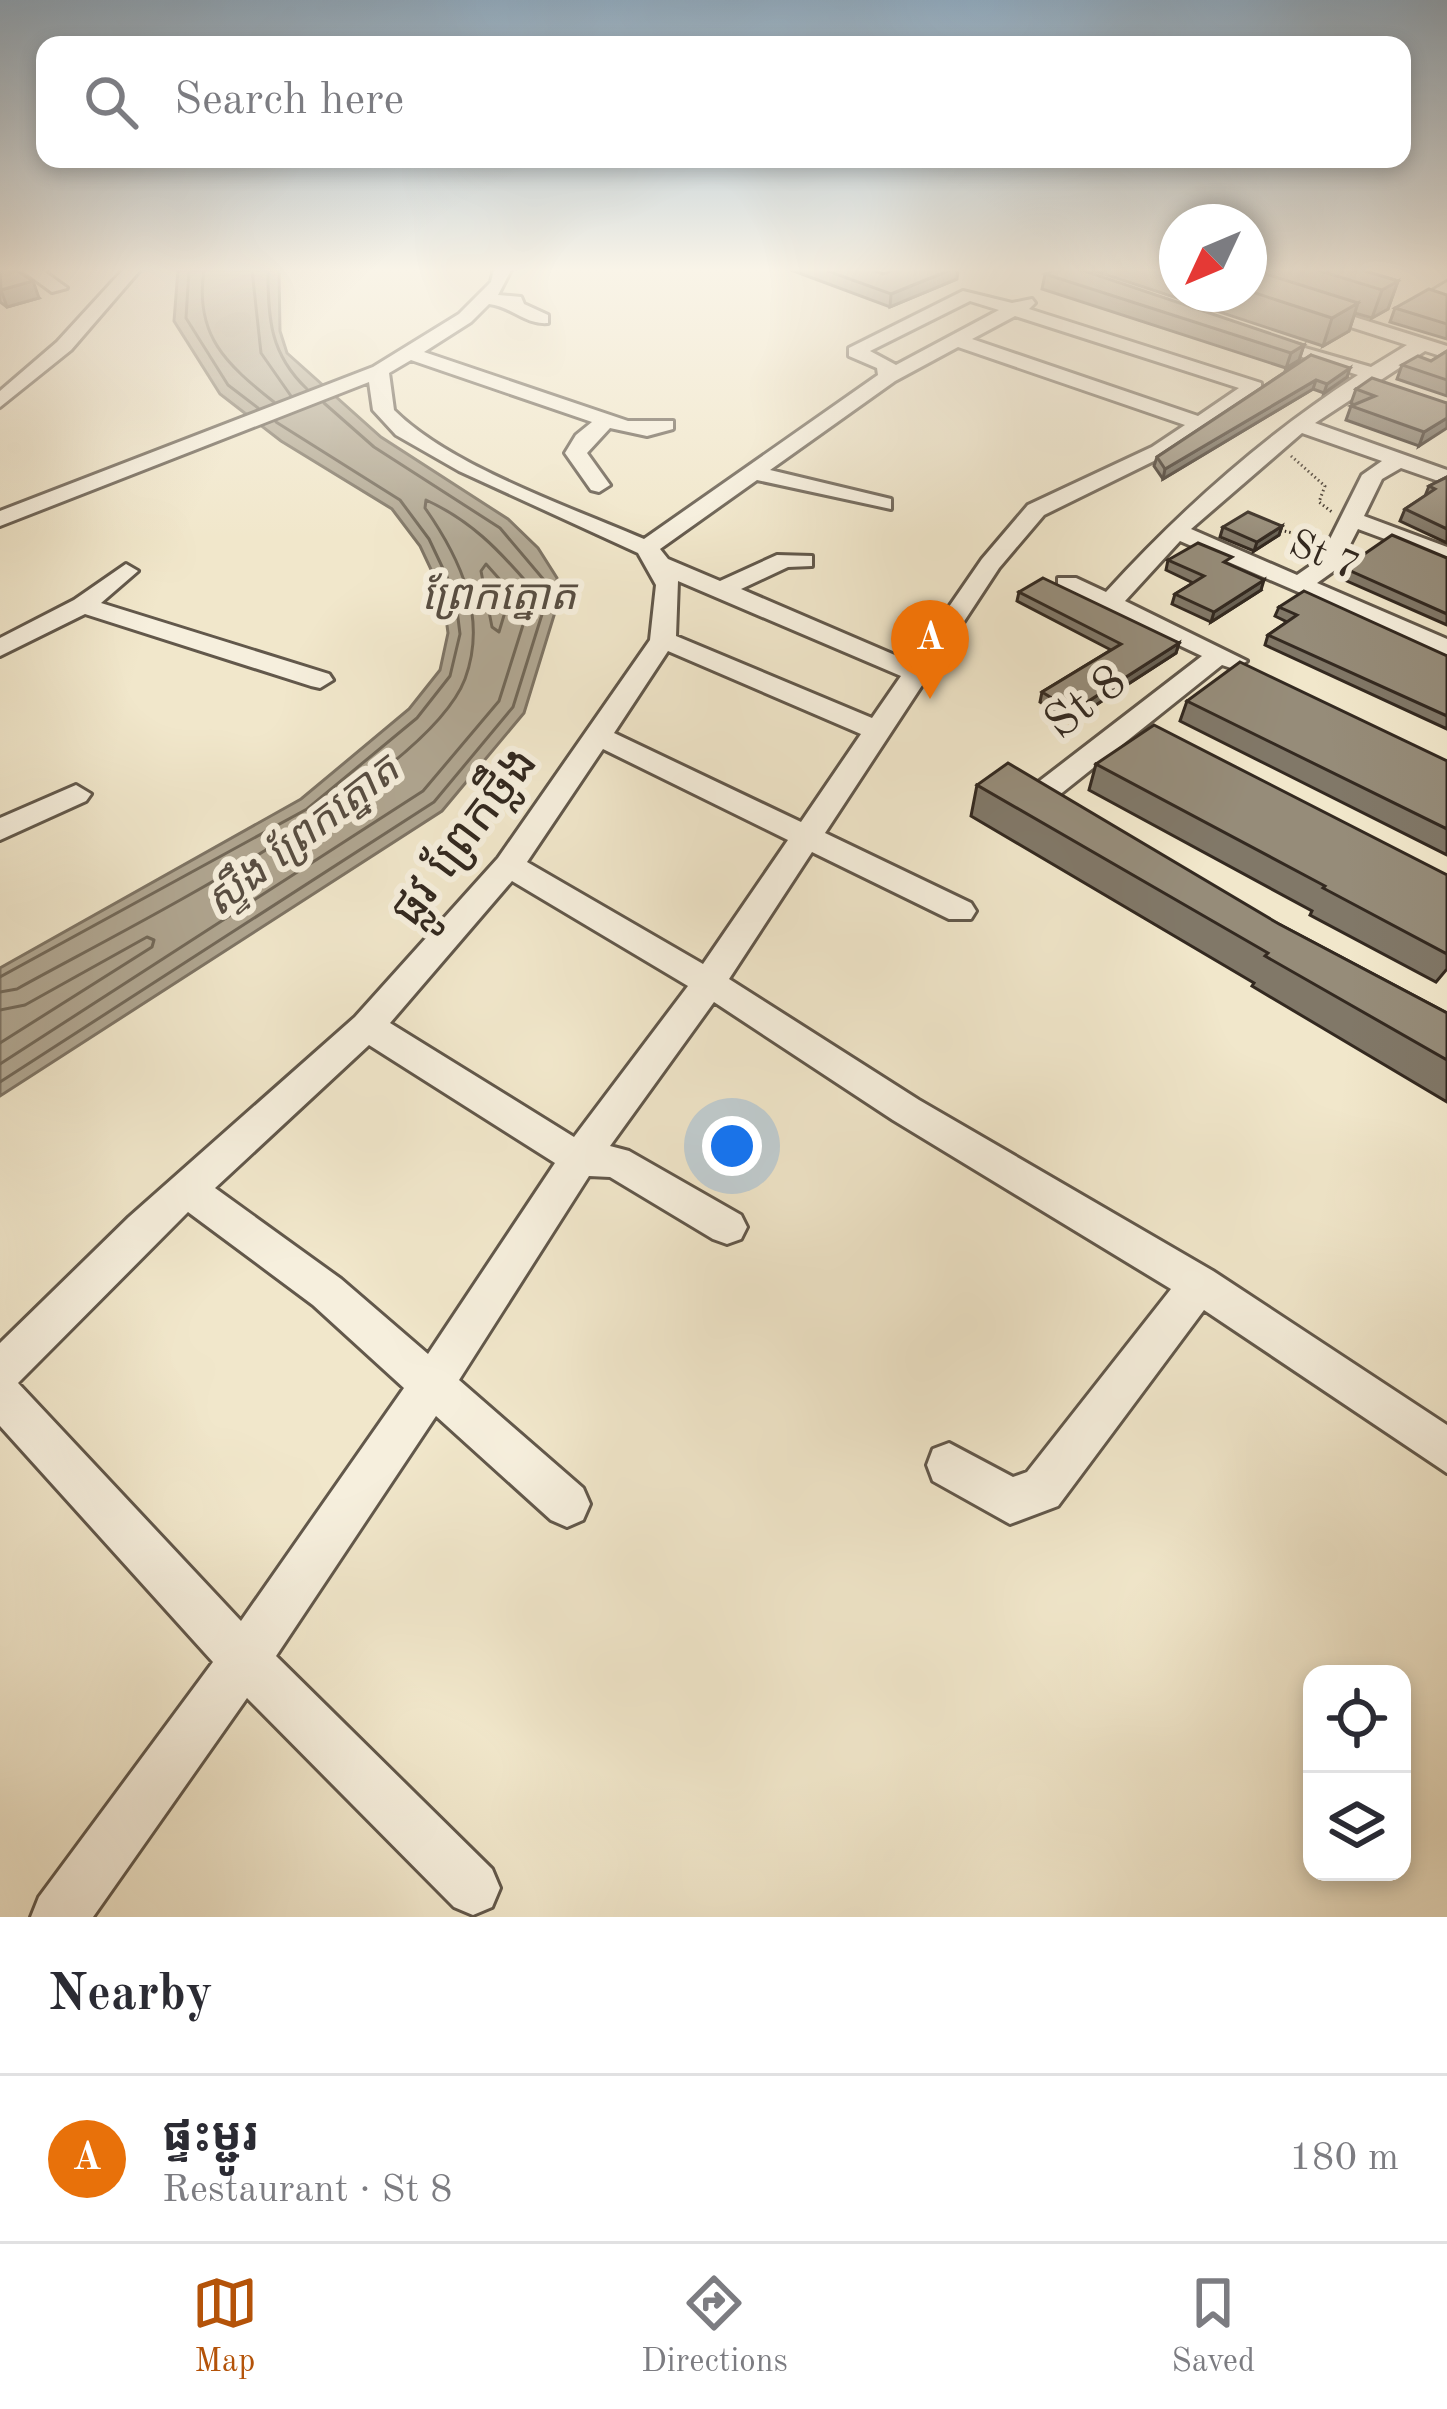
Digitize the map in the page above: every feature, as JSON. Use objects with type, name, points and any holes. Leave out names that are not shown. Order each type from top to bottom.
[{"type":"street","points":[[0,401],[48,359]]},
{"type":"street","points":[[0,520],[369,376],[401,359]]},
{"type":"street","points":[[427,359],[608,420],[647,430],[666,425]]},
{"type":"street","points":[[873,359],[886,365],[888,377]]},
{"type":"street","points":[[653,556],[755,473],[888,377],[920,359]]},
{"type":"street","points":[[1013,359],[1200,423]]},
{"type":"street","points":[[59,1917],[431,1386],[579,1159],[706,984],[990,564],[1036,510],[1159,451],[1254,387],[1179,359]]},
{"type":"street","points":[[1318,359],[1372,380]]},
{"type":"street","points":[[1109,603],[1173,530],[1303,426],[1401,359]]},
{"type":"street","points":[[369,376],[388,418],[425,443],[653,556],[918,674]]},
{"type":"street","points":[[599,485],[575,453],[583,439],[608,420]]},
{"type":"street","points":[[1303,426],[1447,477]]},
{"type":"street","points":[[1299,584],[1330,563],[1373,475],[1400,460]]},
{"type":"street","points":[[755,473],[883,504]]},
{"type":"street","points":[[1355,520],[1447,555]]},
{"type":"street","name":"St 7","points":[[1173,530],[1447,648]]},
{"type":"street","points":[[653,556],[668,585],[663,640],[878,731]]},
{"type":"street","points":[[724,588],[776,563],[804,561]]},
{"type":"street","points":[[0,648],[83,605],[126,571]]},
{"type":"street","points":[[1067,583],[1261,674]]},
{"type":"street","points":[[83,605],[320,680]]},
{"type":"street","name":"ផ្លូវ ព្រែកថ្លឹង","points":[[0,1372],[367,1026],[509,865],[663,640]]},
{"type":"street","name":"St 8","points":[[1079,820],[1038,797],[1144,728],[1220,655]]},
{"type":"street","points":[[596,735],[960,911]]},
{"type":"street","points":[[0,830],[76,794]]},
{"type":"street","points":[[509,865],[795,1034],[906,1110],[1199,1284],[1447,1451]]},
{"type":"street","points":[[367,1026],[579,1159],[616,1162],[727,1228]]},
{"type":"street","points":[[188,1190],[327,1292],[567,1504]]},
{"type":"street","points":[[949,1465],[1010,1501],[1042,1490],[1199,1284]]},
{"type":"street","points":[[0,1394],[110,1522],[241,1660],[472,1888]]},
{"type":"path","points":[[1276,447],[1324,486],[1319,502],[1327,510],[1355,520]]},
{"type":"path","points":[[1267,525],[1341,544]]},
{"type":"water","name":"ព្រែកត្នោត","points":[[198,359],[294,359],[381,437],[508,519],[538,548],[557,578],[556,609],[524,713],[442,811],[0,1096],[0,968],[301,799],[409,709],[440,670],[448,633],[443,595],[420,546],[392,509],[281,441],[220,394]]},
{"type":"building","points":[[1304,359],[1324,359],[1350,368],[1327,384],[1316,380],[1165,469],[1157,457]]},
{"type":"building","points":[[1412,359],[1447,359],[1447,380],[1402,365]]},
{"type":"building","points":[[1372,378],[1447,403],[1447,418],[1424,432],[1351,406],[1375,396],[1356,389]]},
{"type":"building","points":[[1447,477],[1447,529],[1405,509],[1435,489],[1429,486]]},
{"type":"building","points":[[1248,512],[1282,526],[1257,542],[1223,527]]},
{"type":"building","points":[[1392,535],[1447,558],[1447,614],[1344,568]]},
{"type":"building","points":[[1198,543],[1232,557],[1224,562],[1264,580],[1214,612],[1175,594],[1204,576],[1168,560]]},
{"type":"building","points":[[1043,578],[1179,643],[1073,711],[1042,692],[1121,644],[1019,592]]},
{"type":"building","points":[[1304,591],[1447,656],[1447,716],[1268,635],[1297,615],[1279,607]]},
{"type":"building","points":[[1240,662],[1447,761],[1447,829],[1187,701]]},
{"type":"building","points":[[1154,725],[1447,875],[1447,954],[1096,764]]},
{"type":"building","points":[[1008,763],[1279,924],[1447,1013],[1447,1060],[977,785]]},
{"type":"place","name":"ផ្ទះម្ជូរ","points":[[930,699]]},
{"type":"water label","name":"ស្ទឹង ព្រែកត្នោត","points":[[301,834]]}]
